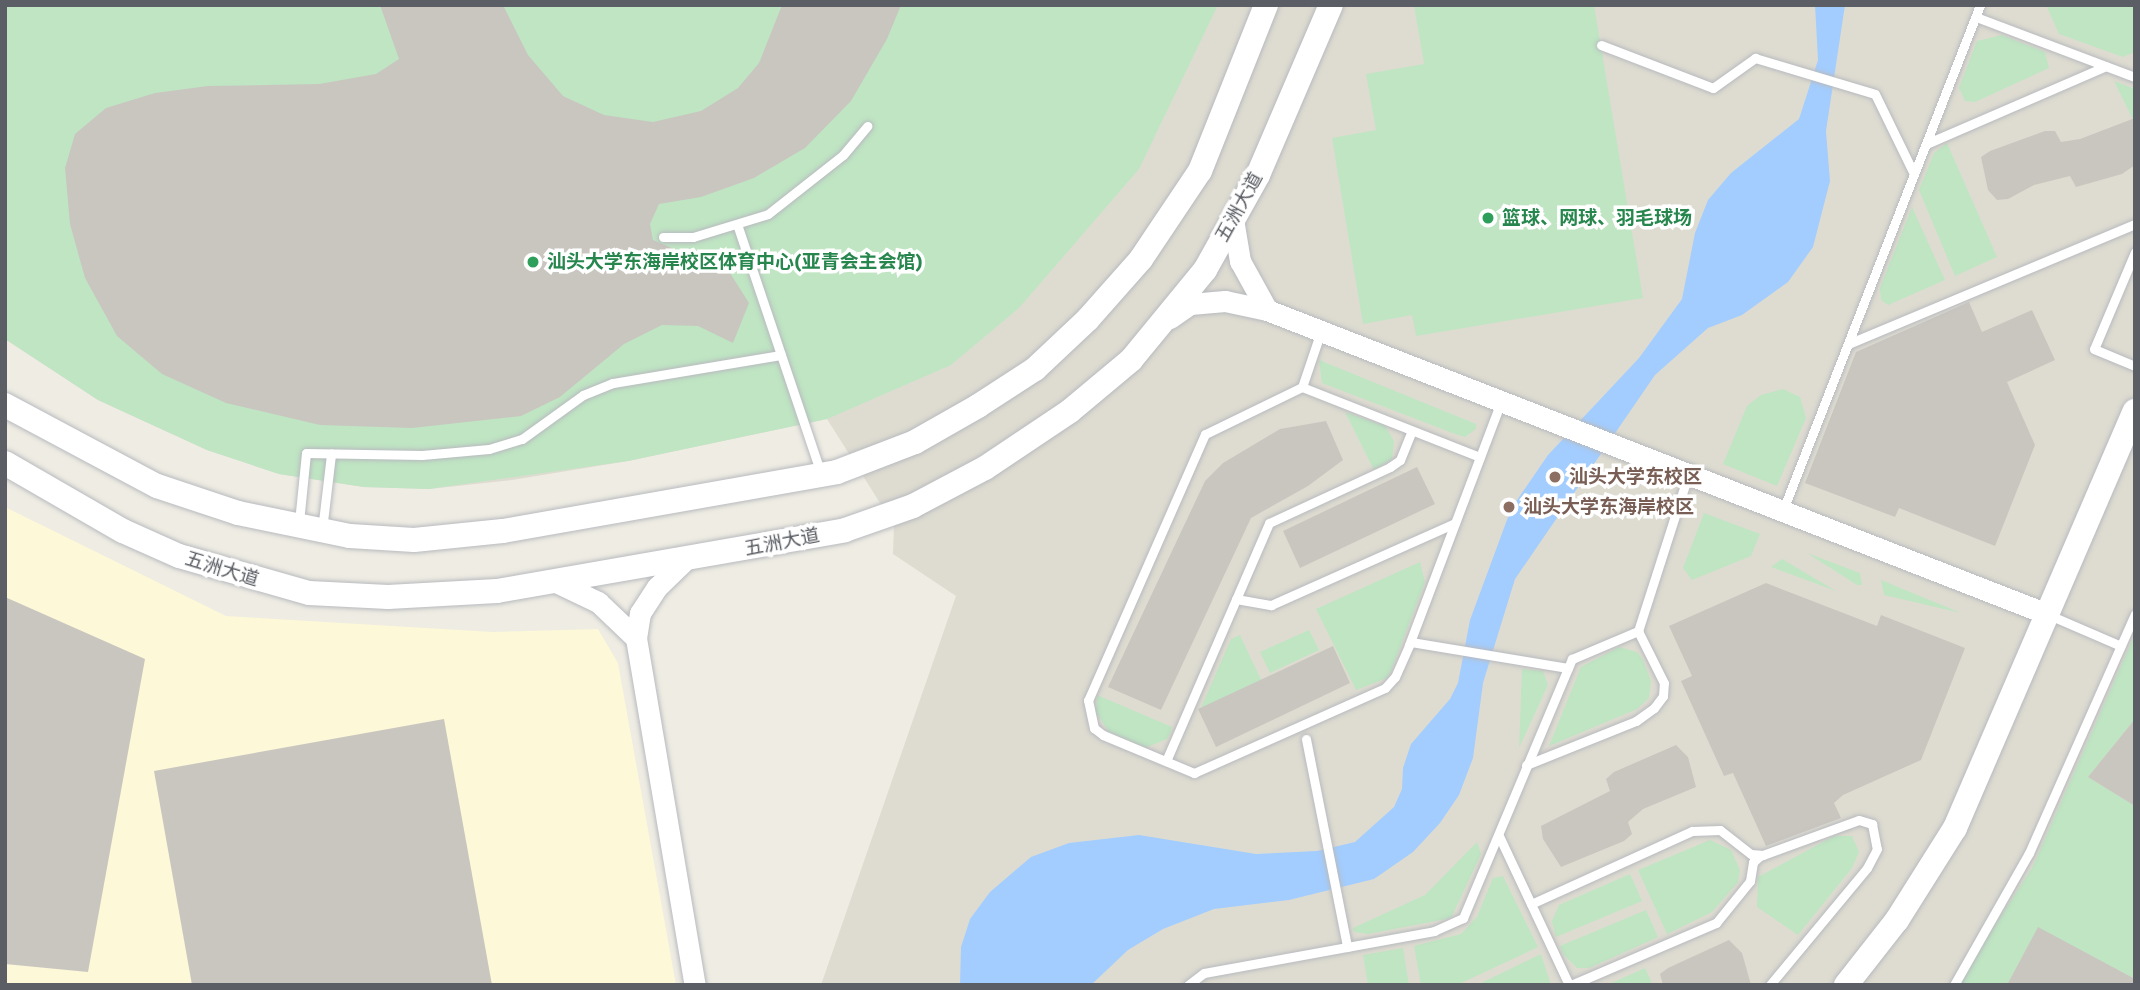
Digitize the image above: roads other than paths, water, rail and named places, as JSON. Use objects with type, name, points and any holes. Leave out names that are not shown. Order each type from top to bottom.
[{"type":"main road","points":[[5,405],[157,486],[310,530],[414,540],[503,531],[821,476],[915,442],[978,406],[1035,369],[1087,318],[1141,259],[1200,171],[1266,5]]},
{"type":"main road","name":"五洲大道","points":[[5,463],[122,531],[179,556],[309,593],[388,597],[497,591],[684,561],[845,530],[913,506],[985,468],[1070,411],[1131,360],[1205,270],[1258,174],[1331,5]]},
{"type":"main road","points":[[1846,985],[1897,920],[1955,828],[2135,411]]},
{"type":"street","points":[[1233,219],[1240,261],[1266,310]]},
{"type":"street","points":[[1159,326],[1190,304],[1225,301],[1266,310],[2047,614]]},
{"type":"street","points":[[684,561],[657,587],[640,613],[636,638],[695,985]]},
{"type":"street","points":[[556,582],[598,602],[636,638]]},
{"type":"lane","points":[[1783,512],[1980,5]]},
{"type":"lane","points":[[1976,17],[2135,77]]},
{"type":"lane","points":[[1601,45],[1713,88],[1755,58],[1875,94],[1914,174]]},
{"type":"lane","points":[[1926,144],[2106,66]]},
{"type":"lane","points":[[663,237],[693,237],[738,227],[768,214],[801,191],[843,155],[867,125]]},
{"type":"lane","points":[[1848,344],[2135,224]]},
{"type":"lane","points":[[738,227],[821,476]]},
{"type":"lane","points":[[2135,252],[2094,349],[2135,366]]},
{"type":"lane","points":[[1321,331],[1302,387],[1205,434],[1088,700],[1094,727],[1103,735],[1194,773],[1385,688],[1395,677],[1410,642],[1501,401]]},
{"type":"lane","points":[[310,530],[306,453],[422,455],[489,449],[522,439],[583,395],[613,383],[781,355]]},
{"type":"lane","points":[[1302,387],[1480,457]]},
{"type":"lane","points":[[1166,761],[1269,523],[1401,460],[1412,431]]},
{"type":"lane","points":[[310,530],[331,454]]},
{"type":"lane","points":[[1526,765],[1636,721],[1654,708],[1663,696],[1664,683],[1638,631],[1688,475]]},
{"type":"lane","points":[[1236,599],[1271,605],[1455,523]]},
{"type":"lane","points":[[2047,614],[2121,646]]},
{"type":"lane","points":[[1954,985],[1993,923],[2029,853],[2135,614]]},
{"type":"lane","points":[[1188,985],[1204,973],[1454,926],[1471,906],[1526,765],[1568,668],[1580,652],[1638,631]]},
{"type":"lane","points":[[1410,642],[1568,668]]},
{"type":"lane","points":[[1306,739],[1346,947]]},
{"type":"lane","points":[[1499,836],[1570,985],[1716,923],[1750,881],[1753,862],[1763,855],[1858,820],[1872,824],[1877,849],[1867,868],[1770,985]]},
{"type":"lane","points":[[1531,904],[1692,831],[1720,830],[1752,854],[1763,855]]},
{"type":"water","points":[[1815,5],[1845,5],[1826,131],[1830,181],[1813,247],[1788,282],[1742,315],[1708,328],[1655,375],[1515,579],[1483,683],[1473,758],[1459,795],[1440,823],[1413,852],[1374,879],[1289,900],[1214,909],[1163,929],[1128,950],[1091,985],[960,985],[961,947],[970,919],[990,892],[1031,857],[1069,843],[1139,835],[1256,854],[1317,851],[1355,842],[1394,807],[1402,789],[1403,768],[1411,744],[1450,699],[1458,683],[1470,620],[1511,509],[1548,455],[1639,358],[1682,299],[1695,233],[1708,200],[1731,173],[1799,119],[1818,60]]},
{"type":"place","name":"篮球、网球、羽毛球场","points":[[1488,218]]},
{"type":"place","name":"汕头大学东海岸校区体育中心(亚青会主会馆)","points":[[533,262]]},
{"type":"place","name":"汕头大学东校区","points":[[1555,477]]},
{"type":"place","name":"汕头大学东海岸校区","points":[[1509,507]]}]
